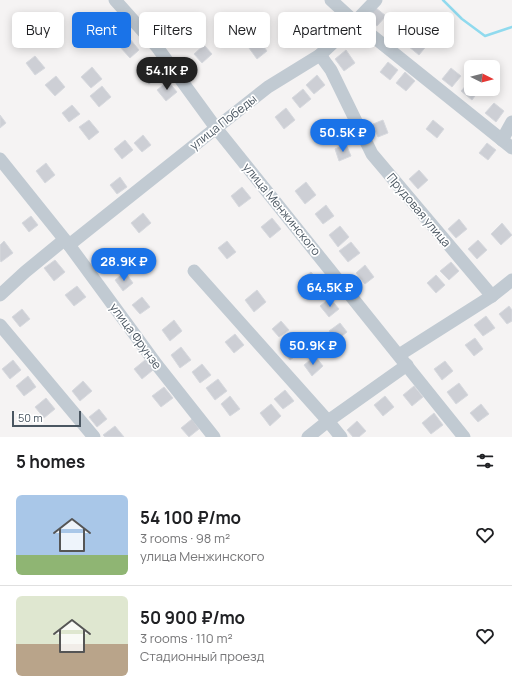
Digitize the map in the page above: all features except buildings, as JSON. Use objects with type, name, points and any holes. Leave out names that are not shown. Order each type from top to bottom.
[{"type":"street","name":"улица Менжинского","points":[[115,0],[157,47],[216,128],[464,437]]},
{"type":"street","points":[[331,0],[344,12]]},
{"type":"street","name":"улица Победы","points":[[365,12],[376,0]]},
{"type":"street","points":[[376,39],[507,144],[512,122]]},
{"type":"street","name":"улица Победы","points":[[0,295],[25,272],[67,243],[268,87],[320,55],[327,48]]},
{"type":"street","name":"Прудовая улица","points":[[320,55],[331,70],[372,154],[492,296]]},
{"type":"street","name":"улица Фрунзе","points":[[0,159],[67,243],[157,365],[214,437]]},
{"type":"street","points":[[194,271],[328,421],[340,437]]},
{"type":"street","points":[[399,355],[492,296],[512,280]]},
{"type":"street","points":[[0,325],[94,437]]},
{"type":"street","points":[[308,437],[328,421],[407,366]]},
{"type":"waterway","points":[[443,0],[462,19],[485,36],[512,27]]}]
